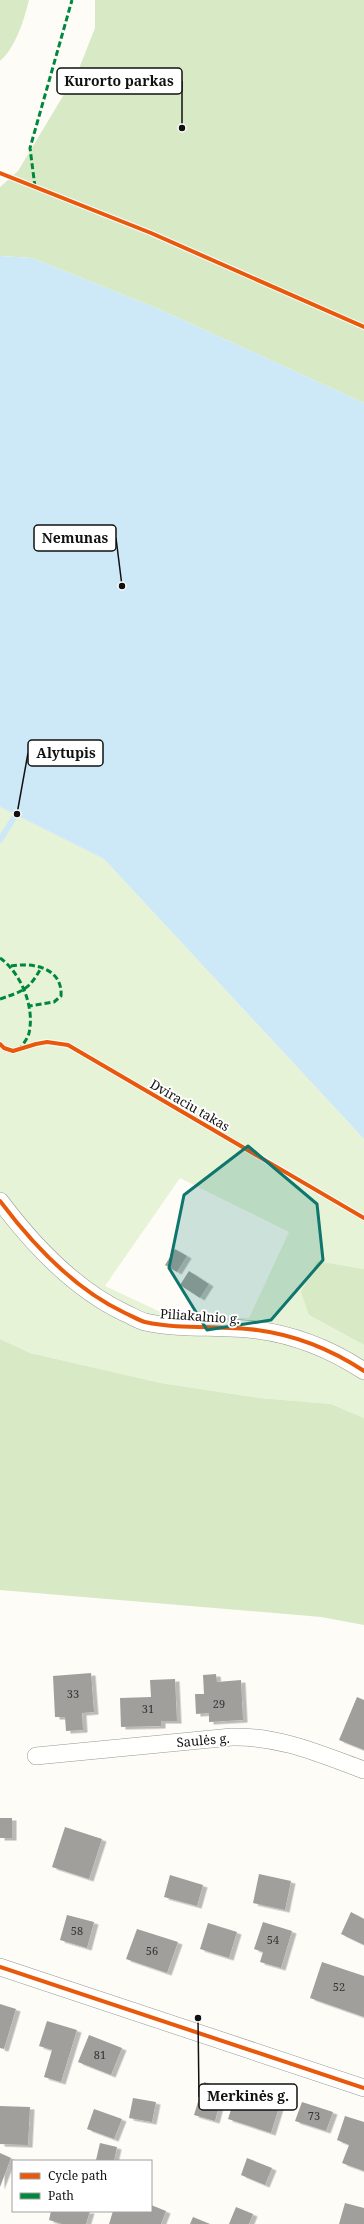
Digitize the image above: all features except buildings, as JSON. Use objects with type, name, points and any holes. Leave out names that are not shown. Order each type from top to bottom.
[{"type":"street","name":"Piliakalnio g.","points":[[0,1201],[39,1247],[77,1284],[109,1306],[144,1322],[182,1326],[257,1330],[294,1339],[325,1348],[364,1370]]},
{"type":"street","name":"Saulės g.","points":[[36,1756],[232,1737],[254,1737],[297,1745],[364,1770]]},
{"type":"street","points":[[0,1967],[364,2088]]},
{"type":"highlighted area","points":[[248,1146],[317,1204],[323,1260],[271,1320],[207,1330],[169,1268],[184,1195]]},
{"type":"green space","points":[[0,0],[29,0],[15,41],[0,61]]},
{"type":"green space","points":[[95,0],[364,0],[364,403],[161,310],[32,258],[0,256],[0,187],[18,171],[78,71],[95,28]]},
{"type":"green space","points":[[0,807],[104,859],[364,1139],[364,1269],[317,1261],[309,1315],[364,1345],[364,1418],[331,1404],[260,1398],[161,1383],[30,1353],[0,1339]],"holes":[[[180,1178],[289,1232],[249,1318],[167,1315],[105,1286]]]},
{"type":"green space","points":[[317,1261],[364,1269],[364,1345],[309,1315],[301,1292]]},
{"type":"green space","points":[[0,1339],[30,1353],[161,1383],[260,1398],[331,1404],[364,1418],[364,1625],[321,1617],[0,1590]]},
{"type":"water","points":[[0,256],[32,258],[161,310],[364,403],[364,1139],[104,859],[0,807]]},
{"type":"waterway","points":[[0,840],[21,807]]},
{"type":"marked path","points":[[35,187],[30,148],[72,0]]},
{"type":"marked path","points":[[0,958],[8,964],[20,981],[28,1002],[30,1012],[29,1033],[20,1049]]},
{"type":"marked path","points":[[11,966],[37,966],[52,973],[57,979],[61,996],[54,1002],[29,1006]]},
{"type":"marked path","points":[[0,999],[25,989],[33,981],[41,968]]},
{"type":"cycle path","points":[[0,173],[151,233],[364,327]]},
{"type":"cycle path","name":"Dviraciu takas","points":[[0,1044],[4,1048],[13,1051],[47,1042],[68,1045],[364,1218]]},
{"type":"cycle path","points":[[0,1201],[26,1234],[72,1279],[106,1303],[137,1319],[145,1322],[172,1326],[243,1329],[271,1332],[313,1344],[339,1356],[364,1371]]},
{"type":"cycle path","points":[[0,1967],[364,2088]]},
{"type":"place","name":"Kurorto parkas","points":[[182,128]]},
{"type":"place","name":"Nemunas","points":[[122,586]]},
{"type":"place","name":"Alytupis","points":[[17,814]]},
{"type":"place","name":"Merkinės g.","points":[[198,2018]]}]
